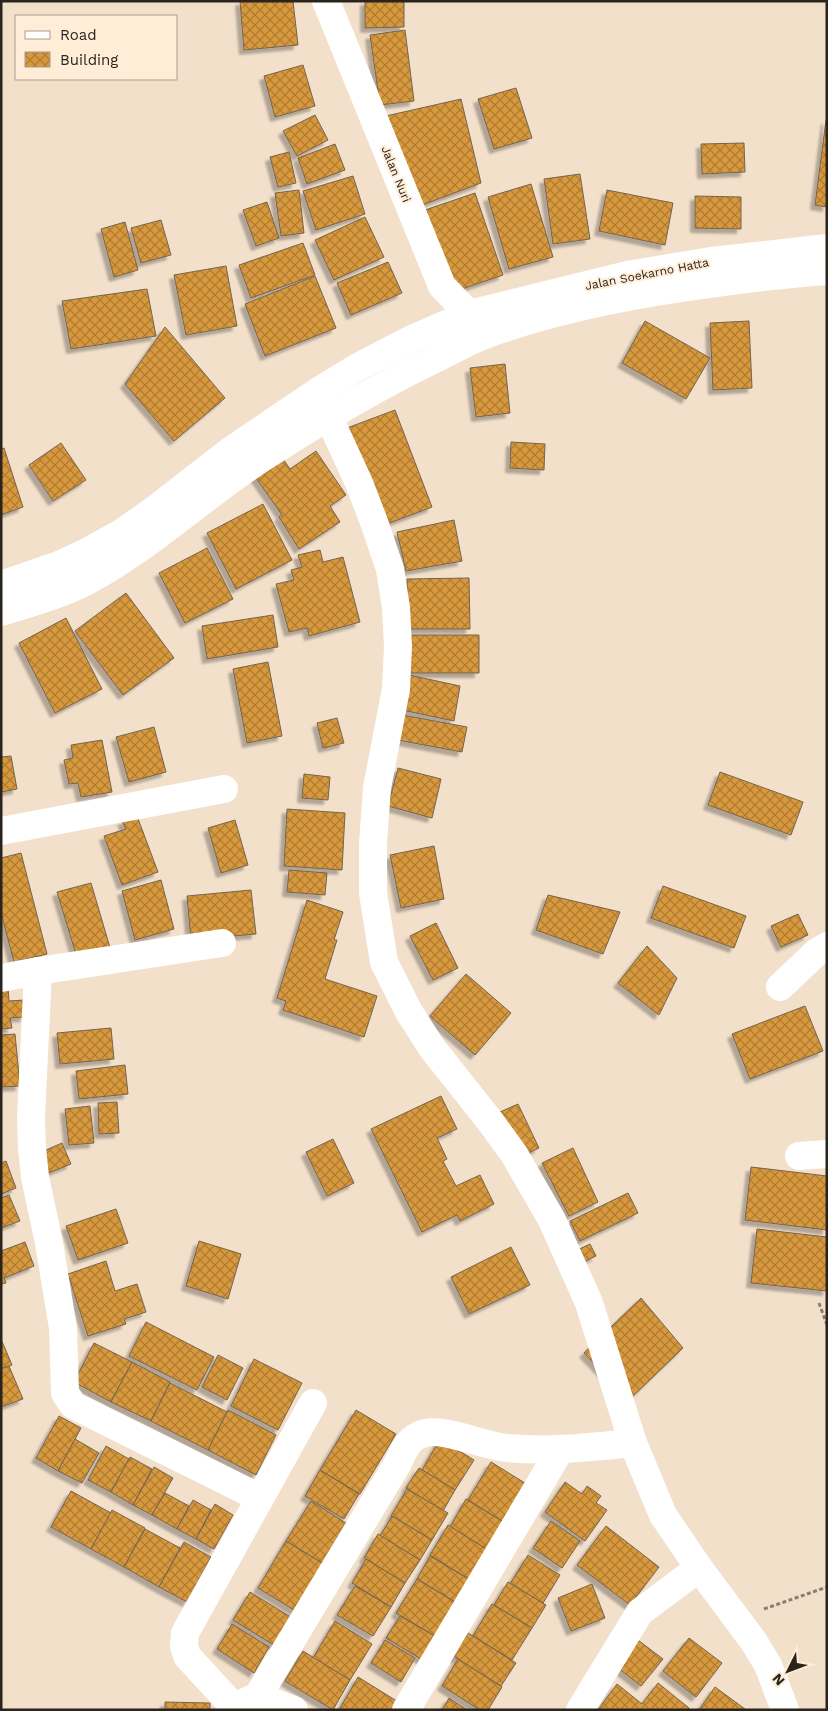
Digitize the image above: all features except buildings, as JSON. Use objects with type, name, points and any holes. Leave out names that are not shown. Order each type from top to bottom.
[{"type":"street","name":"Jalan Nuri","points":[[326,1],[442,286],[474,325]]},
{"type":"street","name":"Jalan Soekarno Hatta","points":[[474,325],[627,275],[711,261],[827,248]]},
{"type":"street","name":"Jalan Soekarno Hatta","points":[[474,325],[558,312],[614,298],[713,283],[827,271]]},
{"type":"street","points":[[161,519],[230,451],[317,392],[358,367],[412,339],[474,325]]},
{"type":"street","points":[[1,612],[62,592],[85,582],[131,540],[161,519],[390,382],[474,325]]},
{"type":"street","points":[[317,392],[360,483],[390,569],[396,608],[398,646],[396,689],[377,788],[373,843],[374,894],[384,962],[409,1012],[432,1048],[514,1154],[552,1220],[589,1303],[633,1443],[664,1515],[768,1665],[778,1706]]},
{"type":"street","points":[[1,585],[59,566],[86,553],[131,540]]},
{"type":"street","points":[[1,831],[224,789]]},
{"type":"street","points":[[1,978],[222,943]]},
{"type":"street","points":[[780,987],[817,952],[827,946]]},
{"type":"street","points":[[38,971],[31,1118],[32,1148],[35,1177],[49,1244],[63,1328],[65,1393],[73,1405],[260,1498]]},
{"type":"street","points":[[799,1156],[827,1154]]},
{"type":"street","points":[[294,1710],[242,1704],[186,1644],[260,1498],[314,1403]]},
{"type":"street","points":[[242,1704],[398,1463],[406,1446],[413,1438],[432,1432],[446,1434],[479,1444],[505,1448],[560,1450],[633,1443]]},
{"type":"street","points":[[406,1710],[560,1450]]},
{"type":"street","points":[[580,1710],[640,1612],[699,1568]]},
{"type":"path","points":[[819,1303],[827,1325]]},
{"type":"path","points":[[737,1619],[827,1587]]}]
